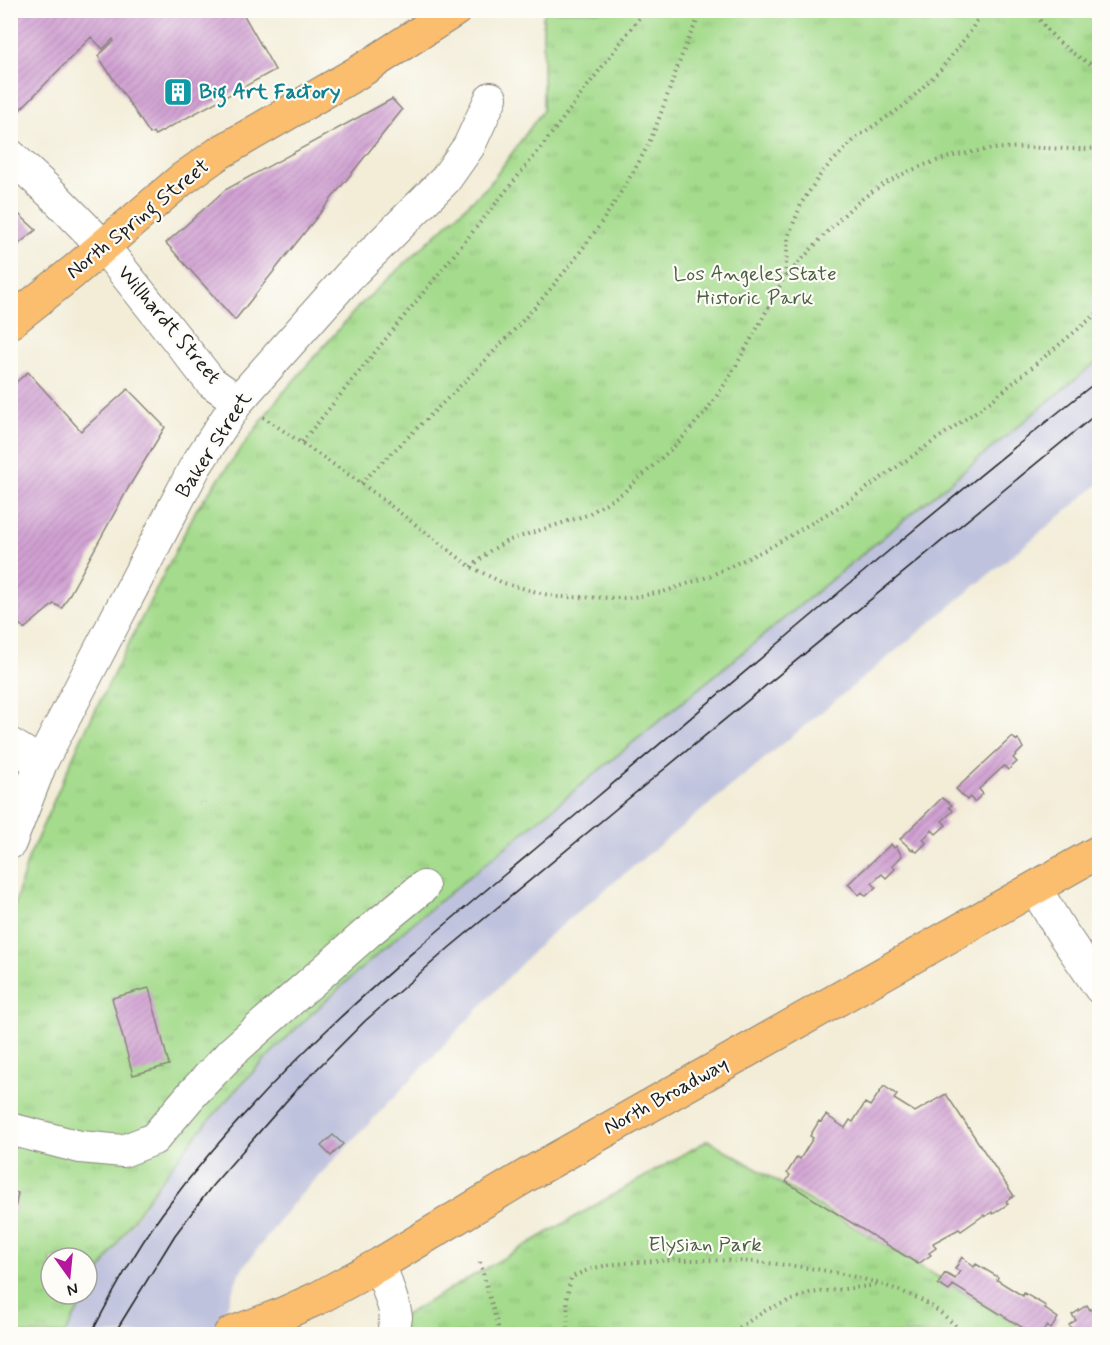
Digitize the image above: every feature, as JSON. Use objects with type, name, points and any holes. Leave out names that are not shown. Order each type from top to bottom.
[{"type":"main road","name":"North Spring Street","points":[[10,322],[181,180],[219,153],[363,70],[455,10]]},
{"type":"main road","name":"North Broadway","points":[[230,1335],[318,1298],[380,1264],[529,1174],[1100,851]]},
{"type":"street","name":"Baker Street","points":[[10,843],[41,763],[195,467],[238,401],[349,276],[445,180],[469,146],[491,98]]},
{"type":"street","name":"Willhardt Street","points":[[10,155],[103,246],[211,382],[238,401]]},
{"type":"street","points":[[10,744],[41,763]]},
{"type":"street","points":[[10,1129],[80,1148],[123,1152],[154,1139],[232,1052],[423,887]]},
{"type":"street","points":[[1035,888],[1061,932],[1100,988]]},
{"type":"street","points":[[380,1264],[396,1317],[393,1335]]},
{"type":"path","points":[[302,442],[540,149],[645,10]]},
{"type":"path","points":[[361,483],[469,376],[538,303],[577,256],[620,194],[648,145],[688,42],[703,10]]},
{"type":"path","points":[[785,276],[788,237],[802,202],[823,171],[857,137],[905,105],[942,68],[970,32],[983,10]]},
{"type":"path","points":[[1033,10],[1059,44],[1083,62],[1100,68]]},
{"type":"path","points":[[471,567],[490,551],[507,541],[586,515],[624,492],[677,444],[707,410],[729,378],[785,276],[850,209],[885,183],[926,164],[958,155],[1004,148],[1080,150],[1100,148]]},
{"type":"path","points":[[238,401],[361,483],[471,567],[503,583],[556,597],[627,598],[663,591],[710,576],[771,547],[847,502],[991,401],[1100,311]]},
{"type":"path","points":[[568,1335],[567,1296],[571,1278],[585,1269],[621,1263],[731,1259],[833,1273],[882,1285],[922,1301],[952,1322],[964,1335]]},
{"type":"path","points":[[480,1262],[498,1327],[497,1335]]},
{"type":"path","points":[[729,1335],[768,1309],[810,1293],[882,1285]]},
{"type":"shaded area","points":[[1099,360],[1099,484],[545,939],[293,1203],[239,1273],[217,1334],[65,1334],[81,1306],[99,1306],[99,1273],[102,1268],[165,1175],[225,1101],[327,999],[413,923]]},
{"type":"green space","name":"Los Angeles State Historic Park","points":[[547,11],[1099,11],[1099,360],[413,923],[364,966],[270,1055],[225,1102],[151,1194],[99,1273],[99,1246],[39,1246],[39,1306],[80,1306],[65,1334],[11,1334],[10,921],[28,859],[81,739],[196,510],[276,401],[358,307],[489,185],[543,110],[543,16]]},
{"type":"green space","name":"Elysian Park","points":[[708,1140],[1034,1334],[372,1334]]},
{"type":"building","name":"Big Art Factory","points":[[10,10],[241,10],[275,70],[155,135],[153,132],[150,134],[98,56],[114,41],[113,39],[103,49],[91,37],[13,117],[10,115]]},
{"type":"building","points":[[392,99],[402,110],[235,320],[166,243],[225,190]]},
{"type":"building","points":[[10,206],[36,230],[10,251]]},
{"type":"building","points":[[28,372],[81,431],[128,389],[165,427],[62,608],[54,604],[24,629],[10,613],[10,387]]},
{"type":"building","points":[[1012,737],[1018,739],[1023,748],[1013,758],[1017,762],[1008,770],[1004,766],[979,789],[983,794],[974,802],[970,797],[967,800],[956,789]]},
{"type":"building","points":[[942,798],[952,805],[949,807],[953,811],[942,821],[946,825],[936,834],[932,830],[923,839],[926,843],[917,852],[912,850],[900,839]]},
{"type":"building","points":[[891,844],[894,848],[896,846],[902,856],[892,866],[895,869],[886,878],[882,874],[872,883],[876,887],[866,896],[862,892],[859,895],[848,884]]},
{"type":"building","points":[[149,988],[169,1065],[133,1075],[112,998]]},
{"type":"building","points":[[884,1086],[897,1095],[894,1099],[915,1112],[946,1094],[1014,1196],[1006,1201],[1008,1204],[993,1214],[992,1212],[985,1217],[984,1215],[961,1231],[959,1229],[933,1243],[936,1248],[929,1253],[931,1255],[918,1264],[786,1182],[790,1175],[787,1173],[797,1157],[800,1159],[813,1138],[810,1136],[819,1121],[821,1122],[826,1115],[845,1128],[850,1120],[853,1122],[865,1103],[870,1106]]},
{"type":"building","points":[[333,1135],[343,1144],[331,1156],[321,1146]]},
{"type":"building","points":[[10,1191],[18,1193],[12,1225],[10,1224]]},
{"type":"building","points":[[962,1257],[974,1267],[976,1264],[998,1277],[997,1280],[1023,1296],[1024,1293],[1046,1306],[1045,1309],[1058,1318],[1051,1329],[1047,1326],[1041,1334],[1033,1334],[953,1285],[949,1291],[938,1284],[945,1273],[955,1279],[960,1271],[955,1269]]},
{"type":"building","points":[[1100,1304],[1100,1334],[1075,1334],[1069,1325],[1076,1320],[1072,1315],[1087,1305],[1090,1310]]},
{"type":"tram line","points":[[91,1334],[133,1258],[162,1214],[209,1154],[312,1044],[481,894],[910,533],[1100,379]]},
{"type":"tram line","points":[[114,1334],[175,1235],[212,1186],[296,1090],[365,1021],[617,808],[1100,411]]},
{"type":"place","name":"Big Art Factory","points":[[178,92]]}]
